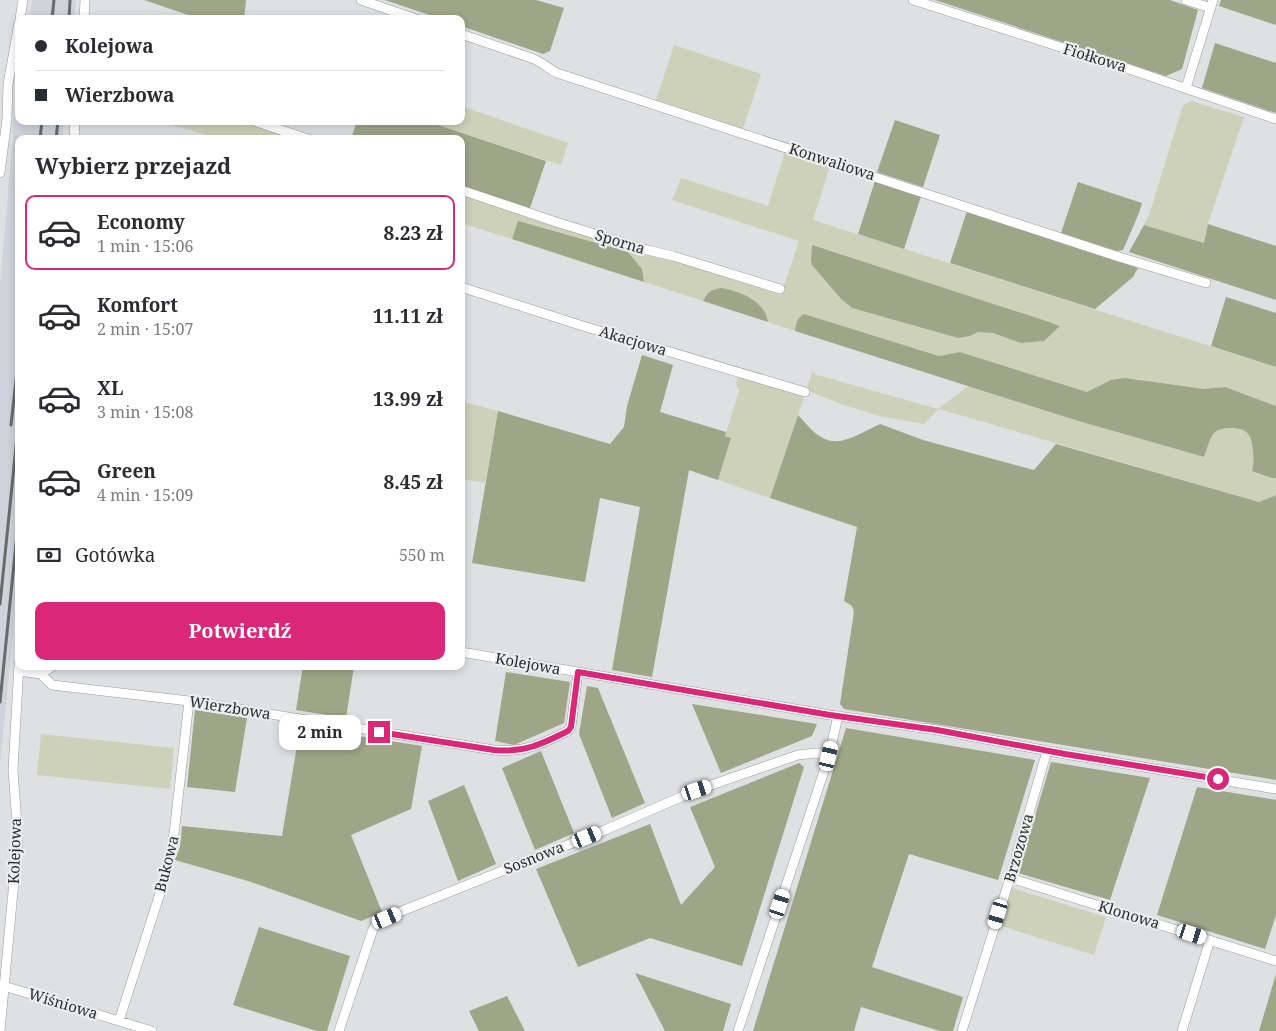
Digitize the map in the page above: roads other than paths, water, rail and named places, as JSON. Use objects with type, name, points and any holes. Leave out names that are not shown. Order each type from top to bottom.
[{"type":"street","points":[[21,15],[23,0]]},
{"type":"street","points":[[84,15],[85,0]]},
{"type":"street","points":[[361,0],[404,15]]},
{"type":"street","name":"Fiołkowa","points":[[912,0],[1276,119]]},
{"type":"street","points":[[1186,0],[1212,4],[1186,88]]},
{"type":"street","name":"Konwaliowa","points":[[465,35],[546,64],[557,73],[1119,257],[1206,283]]},
{"type":"street","points":[[0,174],[7,119],[3,111],[15,45]]},
{"type":"street","points":[[266,125],[296,135]]},
{"type":"street","name":"Sporna","points":[[465,191],[556,222],[780,289]]},
{"type":"street","name":"Akacjowa","points":[[465,288],[586,327],[805,392]]},
{"type":"street","name":"Kolejowa","points":[[465,653],[1276,788]]},
{"type":"street","name":"Kolejowa","points":[[0,1031],[18,838],[12,770],[18,670]]},
{"type":"street","name":"Kolejowa","points":[[26,670],[41,674]]},
{"type":"street","points":[[41,674],[47,670]]},
{"type":"street","name":"Wierzbowa","points":[[41,674],[52,684],[189,701],[511,752],[538,745],[568,731],[571,727],[578,672]]},
{"type":"street","name":"Bukowa","points":[[119,1021],[162,887],[174,834],[189,701]]},
{"type":"street","points":[[738,1031],[829,756],[838,716]]},
{"type":"street","name":"Brzozowa","points":[[962,1031],[1047,751]]},
{"type":"street","name":"Sosnowa","points":[[339,1031],[376,923],[605,830],[697,790],[798,755],[816,752],[829,756]]},
{"type":"street","name":"Klonowa","points":[[1010,878],[1276,961]]},
{"type":"street","points":[[1182,1031],[1210,940]]},
{"type":"street","name":"Wiśniowa","points":[[4,986],[152,1031]]},
{"type":"railway","points":[[52,15],[54,0]]},
{"type":"railway","points":[[69,15],[70,0]]},
{"type":"railway","points":[[40,135],[42,125]]},
{"type":"railway","points":[[56,135],[58,125]]},
{"type":"railway","points":[[11,425],[15,389]]},
{"type":"railway","points":[[0,604],[15,456]]},
{"type":"railway","points":[[0,702],[15,554]]}]
